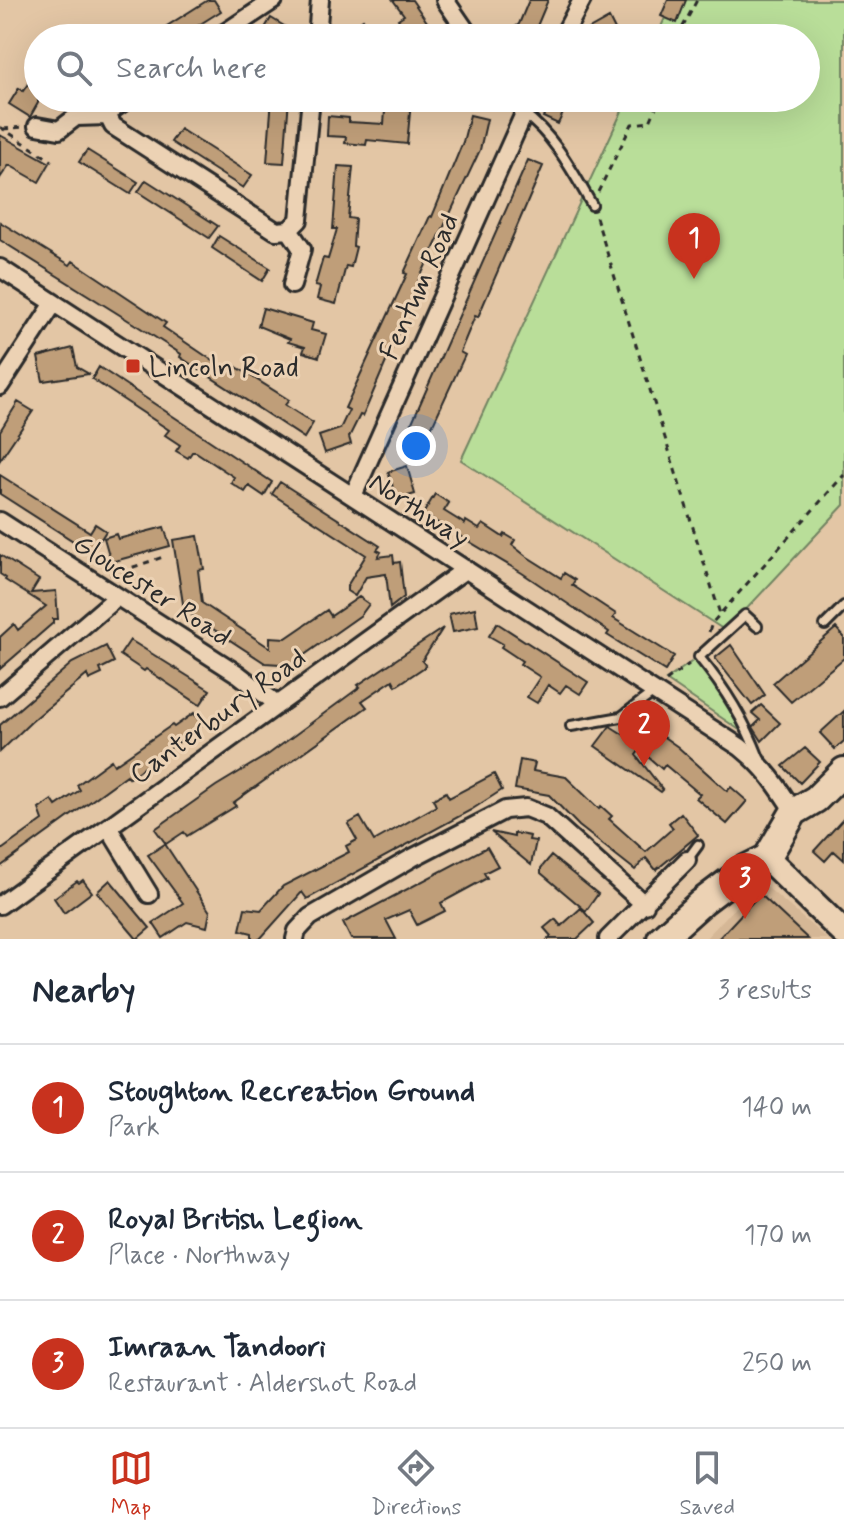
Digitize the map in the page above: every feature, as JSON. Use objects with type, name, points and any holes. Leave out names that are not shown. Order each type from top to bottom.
[{"type":"main road","points":[[670,936],[702,902],[747,868],[767,858],[794,812],[816,799],[844,771]]},
{"type":"street","points":[[318,24],[320,0]]},
{"type":"street","points":[[445,0],[461,24]]},
{"type":"street","points":[[569,24],[582,0]]},
{"type":"street","points":[[236,24],[267,2]]},
{"type":"street","points":[[108,116],[111,112]]},
{"type":"street","points":[[108,116],[113,126],[276,231],[289,230],[299,220],[310,112]]},
{"type":"street","name":"Fentum Road","points":[[353,496],[524,112]]},
{"type":"street","points":[[37,126],[59,130],[76,117],[108,116]]},
{"type":"street","points":[[289,230],[302,249],[292,285]]},
{"type":"street","name":"Northway","points":[[0,268],[740,747],[774,779],[794,812]]},
{"type":"street","points":[[0,386],[54,303]]},
{"type":"street","name":"Gloucester Road","points":[[0,521],[238,674],[277,704]]},
{"type":"street","name":"Canterbury Road","points":[[0,905],[466,569]]},
{"type":"street","points":[[0,697],[117,597]]},
{"type":"street","points":[[295,939],[297,931],[310,917],[412,858],[505,810],[526,808],[546,816],[645,905]]},
{"type":"street","points":[[108,827],[149,894]]},
{"type":"street","points":[[767,858],[844,937]]},
{"type":"street","points":[[608,939],[687,860]]},
{"type":"lane","points":[[76,117],[77,112]]},
{"type":"lane","points":[[531,112],[592,205]]},
{"type":"lane","points":[[825,625],[844,606]]},
{"type":"lane","points":[[757,626],[745,615],[699,657],[717,679],[750,735],[760,763]]},
{"type":"lane","points":[[571,726],[621,717],[654,692]]},
{"type":"lane","points":[[687,860],[698,845]]},
{"type":"path","points":[[684,24],[697,0]]},
{"type":"path","points":[[654,112],[650,122],[632,124],[592,205],[720,614]]},
{"type":"path","points":[[0,127],[52,161]]},
{"type":"path","points":[[654,692],[699,657],[712,623],[844,475]]},
{"type":"path","points":[[91,582],[163,557]]},
{"type":"shaded area","points":[[760,881],[827,939],[705,939]]},
{"type":"green space","points":[[673,0],[844,0],[844,505],[726,631],[461,460],[622,112],[820,112],[820,24],[662,24]]},
{"type":"green space","points":[[694,660],[713,680],[741,731],[666,680]]},
{"type":"building","points":[[208,0],[214,0],[221,11],[200,24],[170,24]]},
{"type":"building","points":[[393,0],[412,0],[428,24],[401,24],[398,19],[404,15]]},
{"type":"building","points":[[529,0],[548,0],[538,24],[519,24]]},
{"type":"building","points":[[668,0],[686,0],[677,23],[661,16]]},
{"type":"building","points":[[271,18],[281,24],[267,24]]},
{"type":"building","points":[[609,18],[612,24],[598,24]]},
{"type":"building","points":[[19,88],[23,91],[24,112],[33,112],[30,117],[9,104]]},
{"type":"building","points":[[271,112],[288,112],[284,163],[267,162]]},
{"type":"building","points":[[385,112],[410,112],[407,144],[367,140],[366,145],[345,143],[346,137],[327,136],[328,116],[349,118],[349,122],[384,124]]},
{"type":"building","points":[[545,112],[564,112],[558,124],[543,117]]},
{"type":"building","points":[[470,115],[487,119],[480,150],[416,286],[363,416],[360,415],[349,437],[351,444],[325,453],[319,436],[340,429],[349,410],[345,408],[432,217],[463,142]]},
{"type":"building","points":[[180,129],[252,175],[243,188],[171,142]]},
{"type":"building","points":[[0,135],[50,163],[39,182],[9,165],[0,178]]},
{"type":"building","points":[[87,150],[138,182],[130,194],[79,162]]},
{"type":"building","points":[[528,160],[543,166],[478,317],[475,316],[460,352],[465,355],[427,437],[409,429]]},
{"type":"building","points":[[338,166],[353,167],[348,218],[355,219],[353,246],[356,247],[351,267],[346,266],[336,304],[317,299],[320,287],[315,286],[323,258],[328,259],[337,229],[333,229]]},
{"type":"building","points":[[146,180],[218,226],[209,238],[138,192]]},
{"type":"building","points":[[0,222],[70,265],[73,261],[166,323],[163,327],[222,367],[228,370],[232,364],[289,400],[285,405],[313,423],[304,438],[180,357],[181,354],[0,240]]},
{"type":"building","points":[[219,236],[270,268],[262,281],[212,248]]},
{"type":"building","points":[[263,308],[313,323],[311,330],[326,334],[319,357],[303,352],[305,347],[288,342],[290,339],[258,326]]},
{"type":"building","points":[[73,348],[77,367],[89,374],[43,381],[38,357]]},
{"type":"building","points":[[99,367],[272,482],[264,496],[249,486],[245,492],[231,483],[234,477],[196,452],[188,458],[176,451],[180,445],[165,435],[169,430],[92,379]]},
{"type":"building","points":[[18,402],[33,411],[0,460],[0,431]]},
{"type":"building","points":[[407,466],[415,494],[397,499],[388,472]]},
{"type":"building","points":[[0,475],[90,532],[95,524],[106,531],[92,553],[0,494]]},
{"type":"building","points":[[280,482],[380,546],[378,557],[393,555],[394,563],[400,562],[404,597],[390,608],[386,574],[366,577],[355,596],[347,591],[366,555],[272,494]]},
{"type":"building","points":[[435,494],[449,503],[444,511],[465,524],[466,521],[479,529],[483,524],[503,537],[505,534],[515,540],[512,545],[526,556],[561,578],[564,573],[575,580],[572,585],[616,614],[613,618],[674,656],[665,671],[607,635],[609,632],[522,573],[423,514]]},
{"type":"building","points":[[164,527],[170,546],[111,562],[104,538],[116,534],[118,539]]},
{"type":"building","points":[[198,536],[204,569],[198,570],[202,603],[270,648],[270,637],[286,638],[327,610],[331,616],[359,597],[369,604],[361,615],[293,663],[296,665],[265,663],[184,610],[173,540]]},
{"type":"building","points":[[0,555],[39,580],[31,593],[56,591],[58,619],[53,619],[53,623],[0,669],[0,637],[14,624],[18,630],[46,606],[5,580],[0,574]]},
{"type":"building","points":[[475,608],[478,627],[453,632],[449,614]]},
{"type":"building","points":[[497,623],[588,682],[580,694],[566,685],[560,693],[548,685],[537,703],[527,697],[540,677],[520,664],[522,661],[501,647],[503,644],[489,636]]},
{"type":"building","points":[[443,628],[422,661],[426,666],[396,686],[393,680],[362,701],[367,707],[233,803],[236,806],[187,836],[184,832],[166,844],[155,829],[269,754],[360,687],[358,685]]},
{"type":"building","points":[[836,628],[844,637],[844,658],[791,702],[773,683]]},
{"type":"building","points":[[130,640],[210,690],[200,705],[120,655]]},
{"type":"building","points":[[731,645],[765,695],[752,705],[715,658]]},
{"type":"building","points":[[106,646],[114,662],[100,669],[102,674],[89,680],[87,675],[0,752],[0,725],[72,663]]},
{"type":"building","points":[[761,705],[780,723],[762,741],[753,727],[760,720],[752,713]]},
{"type":"building","points":[[844,711],[844,741],[835,749],[820,733]]},
{"type":"building","points":[[194,713],[202,725],[0,867],[0,851],[43,820],[39,809],[52,800],[56,806],[80,790],[77,785],[111,760],[114,765]]},
{"type":"building","points":[[641,721],[678,747],[727,791],[731,787],[747,801],[727,824],[696,798],[700,794],[665,765],[662,769],[640,750],[636,755],[663,790],[661,792],[595,746],[610,726],[629,738]]},
{"type":"building","points":[[805,748],[820,762],[800,783],[783,766]]},
{"type":"building","points":[[520,760],[535,763],[533,771],[566,777],[599,809],[601,806],[612,816],[609,819],[646,852],[673,828],[669,823],[681,813],[698,835],[656,870],[646,858],[635,870],[579,826],[549,795],[515,789]]},
{"type":"building","points":[[494,774],[502,790],[471,810],[307,899],[302,892],[260,939],[252,939],[252,933],[240,930],[245,908],[261,910],[283,886],[349,852],[346,846],[357,840],[348,824],[360,817],[374,841],[436,806],[433,799],[446,792],[449,798]]},
{"type":"building","points":[[844,818],[844,860],[834,851],[825,861],[814,851]]},
{"type":"building","points":[[491,832],[514,837],[514,833],[530,836],[529,840],[536,841],[531,865]]},
{"type":"building","points":[[165,844],[210,912],[207,927],[187,922],[163,938],[153,923],[183,903],[148,855]]},
{"type":"building","points":[[487,847],[498,866],[484,873],[487,878],[441,903],[445,911],[417,925],[409,910],[386,920],[396,939],[351,939],[343,923]]},
{"type":"building","points":[[551,856],[598,894],[586,911],[541,873],[541,868]]},
{"type":"building","points":[[83,880],[92,892],[64,913],[54,898]]},
{"type":"building","points":[[110,880],[150,928],[137,939],[97,892]]},
{"type":"building","points":[[760,894],[793,925],[808,939],[718,939]]},
{"type":"building","points":[[581,908],[594,923],[577,939],[548,939],[551,936],[544,928],[555,919],[561,926]]},
{"type":"place","name":"Stoughton Recreation Ground","points":[[694,279]]},
{"type":"place","name":"Lincoln Road","points":[[133,366]]},
{"type":"place","name":"Royal British Legion","points":[[644,766]]},
{"type":"place","name":"Imraan Tandoori","points":[[745,919]]}]
